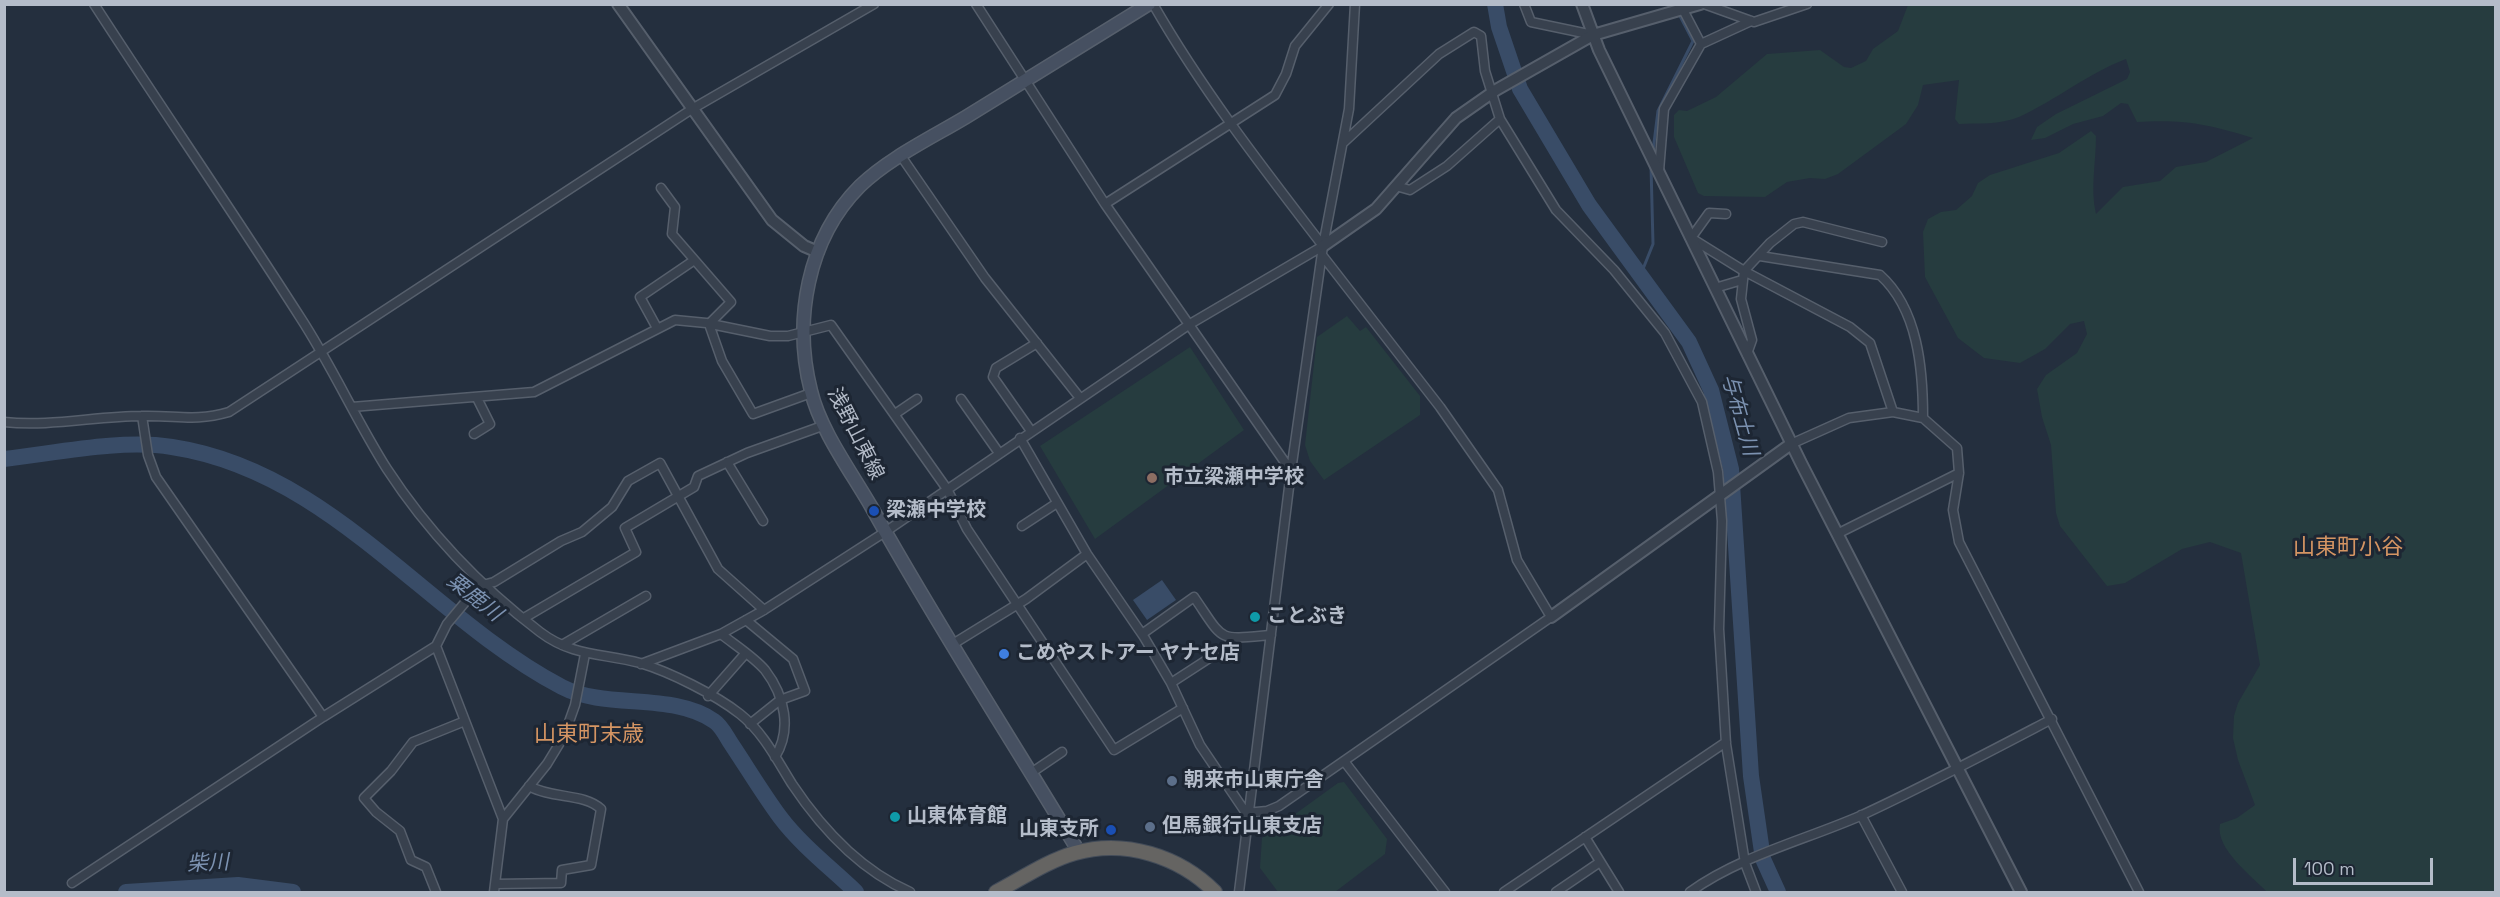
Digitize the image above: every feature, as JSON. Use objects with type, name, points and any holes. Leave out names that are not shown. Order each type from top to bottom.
[{"type":"highway","points":[[996,892],[1053,862],[1079,852],[1115,848],[1160,856],[1190,871],[1215,892]]},
{"type":"main road","name":"浅野山東線","points":[[1079,852],[885,532],[825,425],[811,393],[802,346],[803,331],[808,278],[818,252],[824,237],[847,201],[861,185],[901,156],[1151,4]]},
{"type":"street","points":[[94,4],[235,216],[322,352],[387,468],[430,528],[483,585],[562,645],[585,654],[641,664],[740,714],[775,757],[802,798],[849,854],[876,874],[910,892]]},
{"type":"street","points":[[618,4],[772,220],[804,246],[818,252]]},
{"type":"street","points":[[4,422],[34,425],[142,416],[204,419],[229,412],[692,109],[874,4]]},
{"type":"street","points":[[976,4],[1105,204],[1291,471]]},
{"type":"street","points":[[1151,4],[1230,126],[1440,407],[1498,490],[1517,560],[1551,617]]},
{"type":"street","points":[[1105,204],[1230,126],[1275,95],[1286,74],[1295,46],[1329,4]]},
{"type":"street","points":[[1239,892],[1246,813],[1291,471],[1323,251],[1349,109],[1354,4]]},
{"type":"street","points":[[1524,4],[1531,22],[1593,35]]},
{"type":"street","points":[[1582,4],[1593,35],[1791,444],[2021,892]]},
{"type":"street","points":[[641,664],[721,634],[764,610],[885,532],[1031,430],[1190,324],[1323,251],[1376,209],[1456,118],[1545,62],[1593,35],[1682,7],[1702,4],[1733,17],[1751,21]]},
{"type":"street","points":[[1659,171],[1664,110],[1701,44],[1751,21],[1767,19],[1807,4]]},
{"type":"street","points":[[1682,7],[1701,44]]},
{"type":"street","points":[[1343,143],[1439,54],[1474,32],[1481,36],[1485,71],[1495,92],[1500,119],[1556,210],[1614,270],[1665,333],[1702,402],[1722,492],[1719,629],[1726,742],[1747,862],[1756,892]]},
{"type":"street","points":[[1396,186],[1410,190],[1447,166],[1500,119]]},
{"type":"street","points":[[901,156],[985,278],[1080,398]]},
{"type":"street","points":[[661,188],[675,207],[672,234],[731,303],[709,324]]},
{"type":"street","points":[[1691,238],[1709,213],[1726,214]]},
{"type":"street","points":[[1715,288],[1743,276],[1770,243],[1794,224],[1803,222],[1882,242]]},
{"type":"street","points":[[1691,238],[1743,276],[1850,327],[1870,343],[1893,412]]},
{"type":"street","points":[[1760,256],[1880,275],[1891,285],[1902,300],[1919,355],[1923,418]]},
{"type":"street","points":[[657,328],[640,297],[693,261]]},
{"type":"street","points":[[1743,276],[1742,299],[1752,340],[1747,354]]},
{"type":"street","points":[[352,407],[534,392],[596,363],[675,320],[770,336],[788,336],[831,325],[947,489],[967,529],[1114,750],[1182,708]]},
{"type":"street","points":[[709,324],[722,361],[753,414],[811,393]]},
{"type":"street","points":[[1031,430],[993,377],[996,368],[1036,343]]},
{"type":"street","points":[[474,434],[490,424],[477,398]]},
{"type":"street","points":[[895,414],[917,399]]},
{"type":"street","points":[[961,399],[999,453]]},
{"type":"street","points":[[1246,813],[1276,808],[1551,617],[1791,444],[1849,418],[1893,412],[1923,418],[1957,448],[1959,473],[1953,510],[1959,542],[2139,892]]},
{"type":"street","points":[[142,416],[148,455],[156,477],[322,717]]},
{"type":"street","points":[[524,618],[636,552],[625,528],[694,487],[698,476],[727,462],[825,425]]},
{"type":"street","points":[[1020,438],[1087,554],[1142,634],[1171,683],[1200,745],[1246,813]]},
{"type":"street","points":[[727,462],[763,521]]},
{"type":"street","points":[[72,883],[322,717],[436,646],[447,624],[472,594],[483,585],[494,582],[561,541],[582,532],[612,507],[628,481],[660,463],[718,569],[764,610]]},
{"type":"street","points":[[1837,534],[1959,473]]},
{"type":"street","points":[[1022,526],[1057,503]]},
{"type":"street","points":[[953,644],[1018,603],[1087,554]]},
{"type":"street","points":[[562,645],[646,596]]},
{"type":"street","points":[[1142,634],[1194,597],[1220,635],[1233,639],[1270,635]]},
{"type":"street","points":[[746,620],[793,659],[805,691],[780,700],[750,724]]},
{"type":"street","points":[[721,634],[764,670],[780,700],[786,725],[784,743],[775,757]]},
{"type":"street","points":[[1171,683],[1228,646],[1233,639]]},
{"type":"street","points":[[436,646],[503,819],[495,888],[561,882],[562,870],[591,865],[601,809],[593,801],[543,794],[528,786]]},
{"type":"street","points":[[503,819],[547,764],[564,736],[575,705],[585,654]]},
{"type":"street","points":[[708,696],[745,654]]},
{"type":"street","points":[[1690,892],[1705,882],[1747,862],[1861,815],[2052,719]]},
{"type":"street","points":[[436,892],[426,867],[411,860],[400,831],[376,812],[364,798],[391,771],[413,742],[465,721]]},
{"type":"street","points":[[1504,892],[1726,742]]},
{"type":"street","points":[[1031,773],[1062,752]]},
{"type":"street","points":[[1344,761],[1445,892]]},
{"type":"street","points":[[1861,815],[1902,892]]},
{"type":"street","points":[[1585,837],[1619,892]]},
{"type":"street","points":[[1556,892],[1600,862]]},
{"type":"green space","points":[[1908,5],[2495,5],[2495,892],[2267,892],[2236,861],[2223,843],[2220,824],[2237,818],[2255,805],[2238,760],[2233,738],[2234,716],[2238,703],[2260,665],[2241,553],[2210,542],[2182,549],[2125,583],[2107,586],[2060,526],[2056,513],[2051,445],[2042,417],[2037,389],[2046,375],[2077,353],[2087,334],[2084,321],[2070,324],[2045,349],[2020,363],[1984,358],[1958,338],[1925,277],[1923,232],[1928,219],[1941,212],[1956,210],[1972,196],[1978,183],[1990,175],[2059,153],[2091,131],[2096,136],[2093,185],[2096,214],[2123,187],[2160,181],[2176,167],[2206,162],[2253,138],[2196,124],[2168,121],[2137,122],[2128,104],[2121,103],[2103,116],[2073,124],[2045,138],[2031,140],[2037,127],[2056,114],[2127,79],[2130,72],[2126,59],[2098,72],[2019,117],[1997,122],[1959,124],[1955,119],[1959,80],[1923,85],[1918,105],[1906,124],[1838,174],[1825,179],[1810,178],[1787,182],[1765,197],[1704,196],[1698,193],[1674,137],[1674,115],[1679,110],[1687,111],[1716,97],[1767,54],[1820,50],[1844,67],[1851,68],[1866,61],[1873,49],[1898,31]]},
{"type":"green space","points":[[1347,316],[1360,331],[1366,327],[1420,396],[1420,415],[1324,480],[1310,461],[1305,445],[1317,337]]},
{"type":"green space","points":[[1190,347],[1244,430],[1095,539],[1040,446]]},
{"type":"green space","points":[[1344,782],[1387,839],[1385,854],[1335,892],[1278,892],[1260,868],[1262,838],[1338,783]]},
{"type":"water","points":[[1162,580],[1176,600],[1147,620],[1133,600]]},
{"type":"waterway","name":"与布土川","points":[[1495,4],[1499,27],[1520,89],[1589,205],[1689,342],[1711,390],[1731,469],[1751,776],[1763,859],[1778,892]]},
{"type":"waterway","points":[[1653,151],[1658,111],[1693,41],[1679,14]]},
{"type":"waterway","points":[[1641,274],[1653,244],[1651,166]]},
{"type":"waterway","name":"粟鹿川","points":[[4,459],[67,450],[152,445],[172,447],[229,461],[281,485],[330,515],[376,549],[466,623],[513,657],[562,687],[579,694],[599,698],[679,707],[698,712],[717,723],[788,827],[856,892]]},
{"type":"waterway","name":"柴川","points":[[126,892],[238,885],[293,892]]},
{"type":"place","name":"市立梁瀬中学校","points":[[1152,478]]},
{"type":"place","name":"梁瀬中学校","points":[[874,511]]},
{"type":"place","name":"ことぶき","points":[[1255,617]]},
{"type":"place","name":"こめやストアー ヤナセ店","points":[[1004,654]]},
{"type":"place","name":"朝来市山東庁舎","points":[[1172,781]]},
{"type":"place","name":"山東体育館","points":[[895,817]]},
{"type":"place","name":"但馬銀行山東支店","points":[[1150,827]]},
{"type":"place","name":"山東支所","points":[[1111,830]]},
{"type":"district","name":"山東町小谷","points":[[2348,548]]},
{"type":"district","name":"山東町末歳","points":[[589,735]]}]
